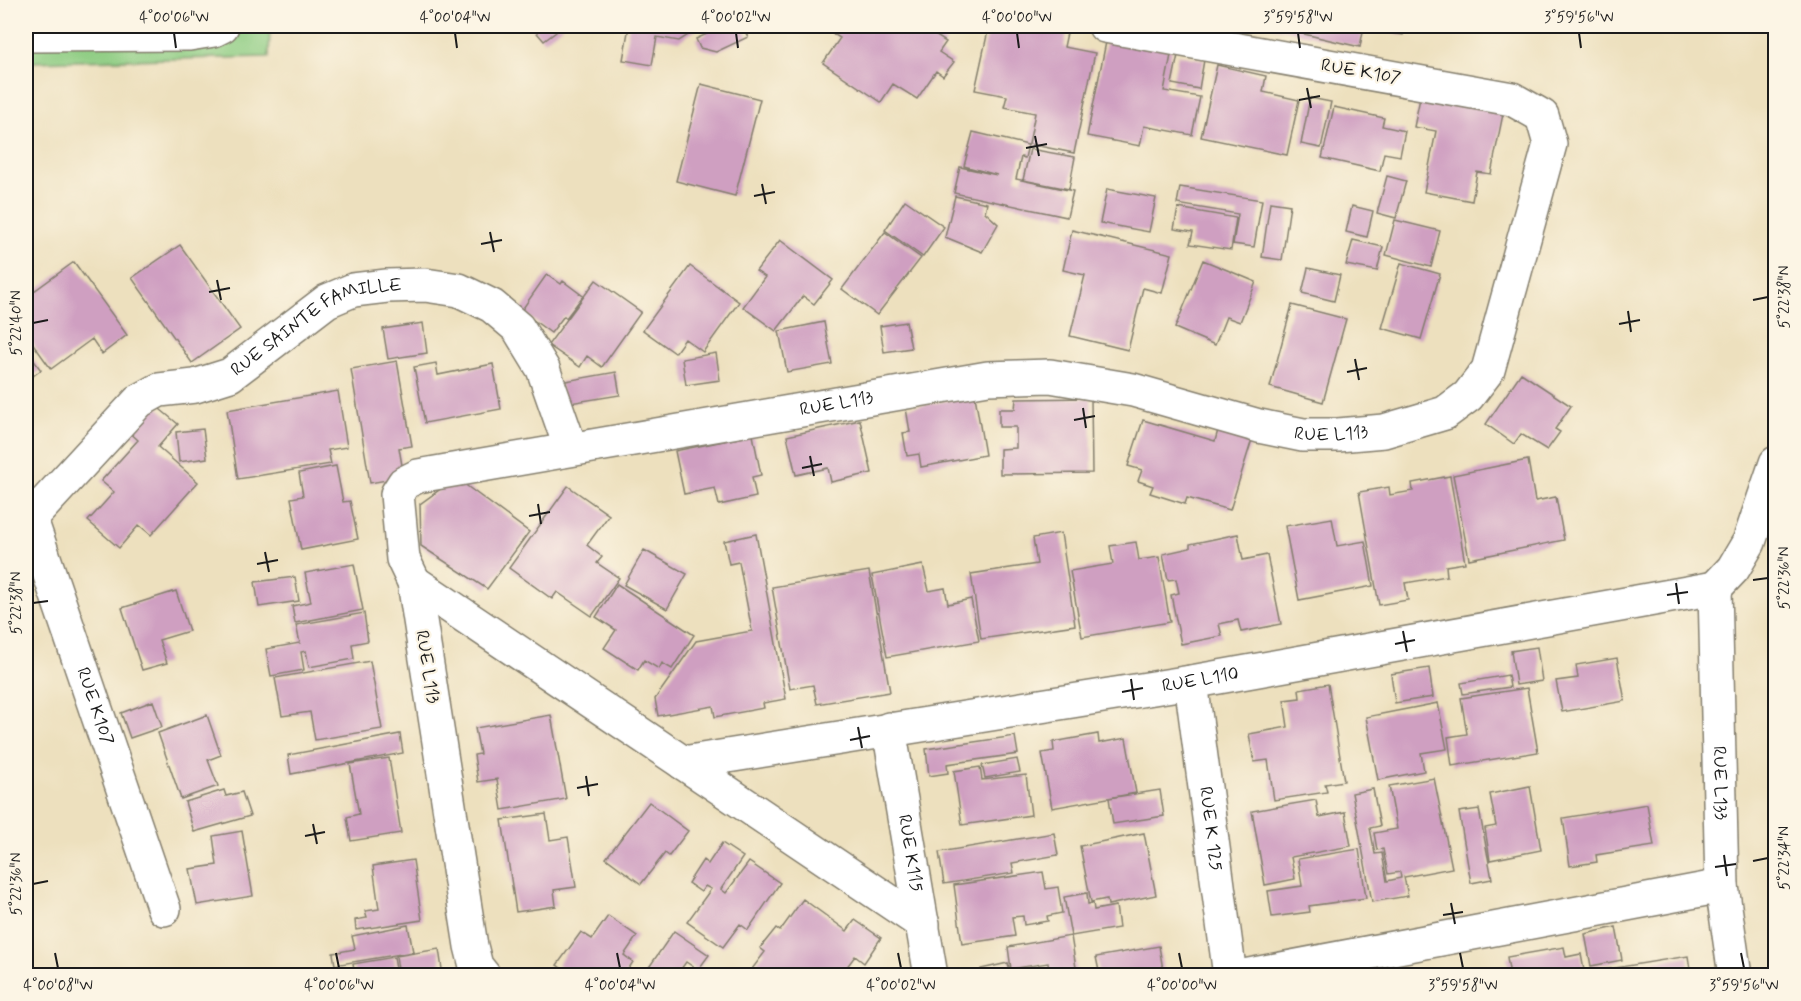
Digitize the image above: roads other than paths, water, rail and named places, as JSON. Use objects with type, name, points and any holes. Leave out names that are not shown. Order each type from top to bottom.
[{"type":"street","points":[[26,35],[189,34],[214,30],[222,26]]},
{"type":"street","name":"RUE K107","points":[[1105,26],[1512,99],[1542,116]]},
{"type":"street","name":"RUE L113","points":[[484,975],[476,966],[471,946],[414,582],[402,559],[397,494],[404,483],[418,476],[988,378],[1050,376],[1133,390],[1259,426],[1303,435],[1384,431],[1445,413],[1468,396],[1488,370],[1550,144],[1542,116]]},
{"type":"street","name":"RUE SAINTE FAMILLE","points":[[28,512],[139,401],[159,390],[195,386],[230,375],[327,301],[354,290],[425,285],[459,290],[492,306],[518,328],[543,369],[571,449]]},
{"type":"street","points":[[1715,588],[1733,569],[1749,542],[1776,463]]},
{"type":"street","name":"RUE K107","points":[[28,512],[164,909]]},
{"type":"street","points":[[414,582],[922,924]]},
{"type":"street","name":"RUE L110","points":[[683,763],[1191,682],[1715,588]]},
{"type":"street","name":"RUE L133","points":[[1715,588],[1722,886],[1735,975]]},
{"type":"street","name":"RUE K 125","points":[[1191,682],[1230,975]]},
{"type":"street","name":"RUE K115","points":[[889,729],[931,975]]},
{"type":"street","points":[[1244,975],[1722,886]]}]
